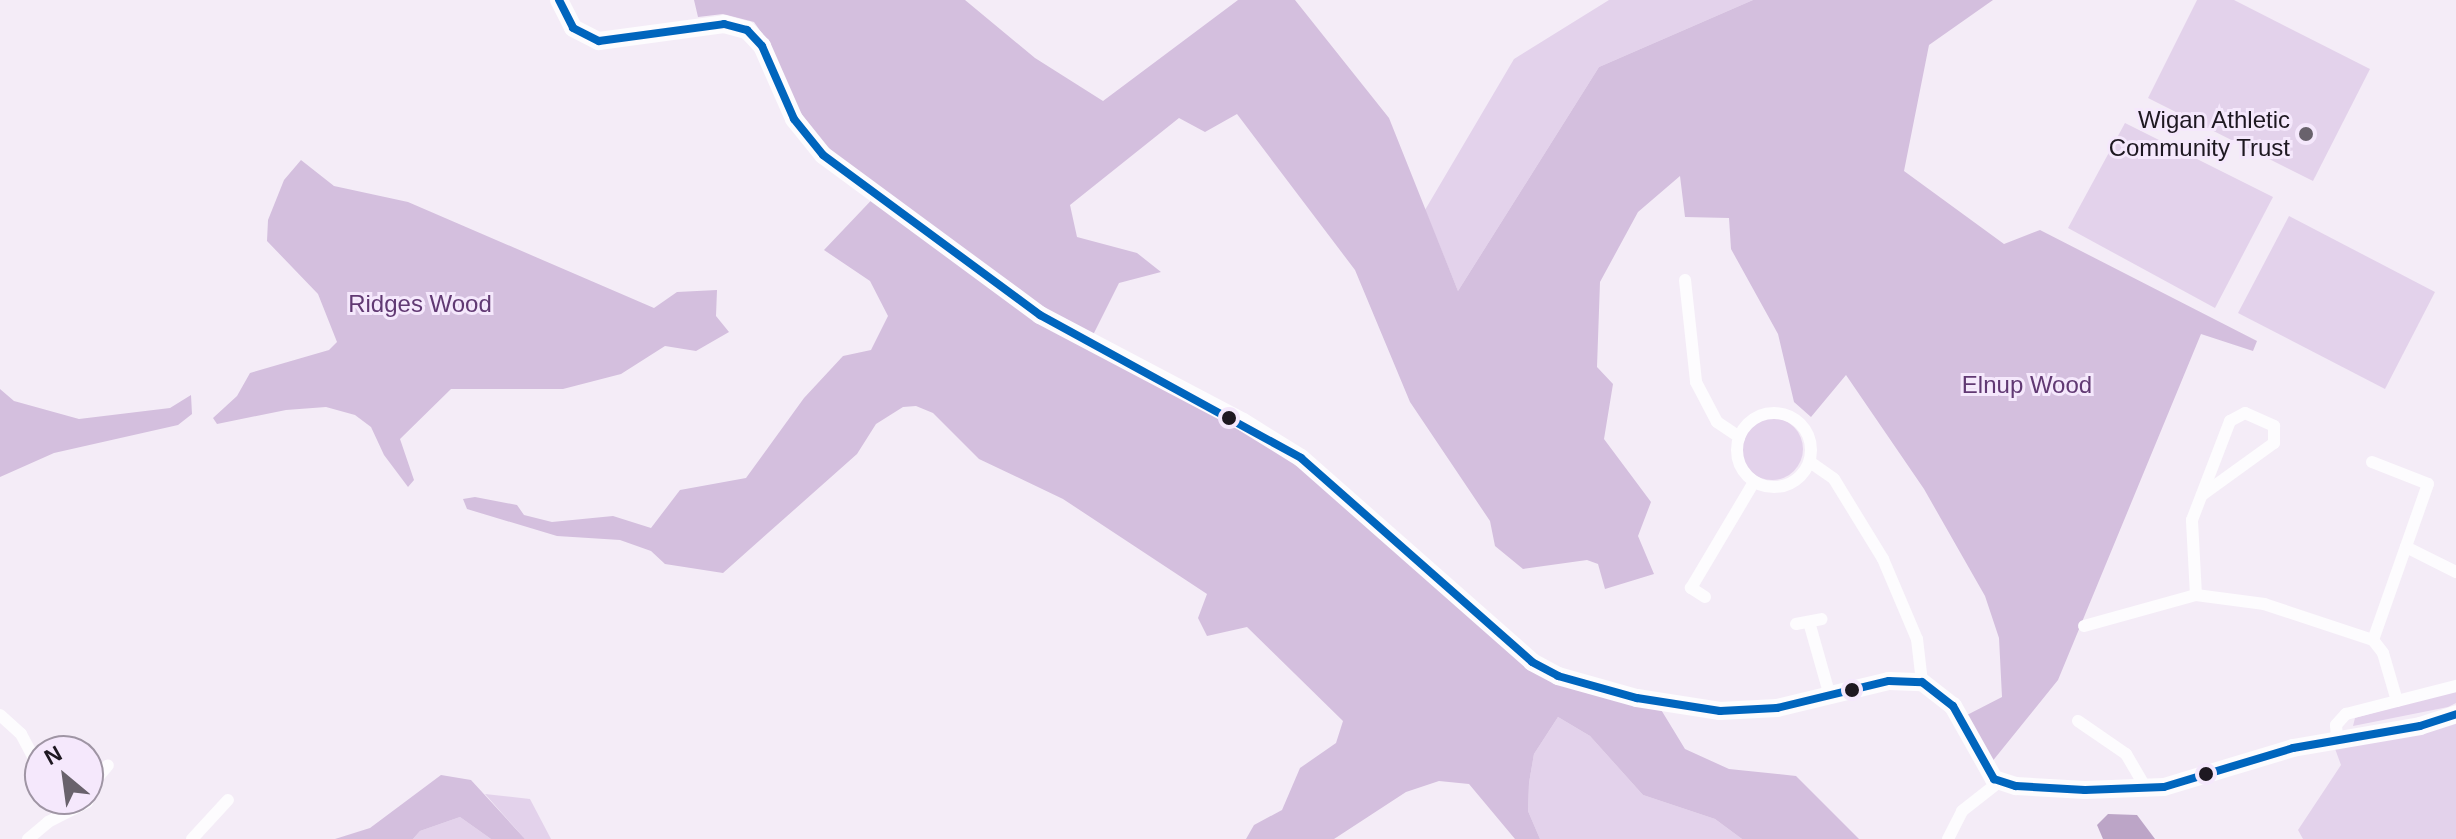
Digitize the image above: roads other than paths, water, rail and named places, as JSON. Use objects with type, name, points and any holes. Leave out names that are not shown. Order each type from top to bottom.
[{"type":"main road","points":[[559,0],[573,28],[599,41],[724,24],[747,30],[762,46],[800,128],[823,155],[1062,328],[1243,422],[1301,458],[1502,637],[1558,676],[1637,698],[1720,711],[1777,708],[1889,681],[1922,682],[1953,706],[1984,767],[1999,782],[2147,790],[2337,739],[2420,726],[2456,714]]},
{"type":"street","points":[[1685,280],[1696,382],[1717,422],[1739,437]]},
{"type":"street","points":[[2196,595],[2190,535],[2202,495],[2233,417],[2245,413],[2274,426],[2274,443],[2202,495]]},
{"type":"street","points":[[1810,462],[1787,485],[1754,482],[1740,467],[1739,437],[1762,415],[1785,414],[1804,428],[1810,462],[1834,479],[1883,559],[1917,639],[1922,682]]},
{"type":"street","points":[[2372,462],[2428,484],[2373,640]]},
{"type":"street","points":[[1705,597],[1691,588],[1754,482]]},
{"type":"street","points":[[2406,547],[2456,572]]},
{"type":"street","points":[[2084,626],[2196,595],[2294,612],[2373,640],[2383,653],[2397,701]]},
{"type":"street","points":[[1809,622],[1830,696]]},
{"type":"street","points":[[2337,739],[2341,716],[2456,686]]},
{"type":"street","points":[[0,715],[24,740]]},
{"type":"street","points":[[2078,721],[2126,754],[2147,790]]},
{"type":"street","points":[[104,770],[108,765]]},
{"type":"street","points":[[1948,839],[1962,811],[1999,782]]},
{"type":"street","points":[[192,839],[228,800]]},
{"type":"street","points":[[28,839],[60,815]]},
{"type":"place","name":"Wigan Athletic Community Trust","points":[[2306,134]]},
{"type":"park label","name":"Ridges Wood","points":[[420,304]]},
{"type":"park label","name":"Elnup Wood","points":[[2027,385]]}]
